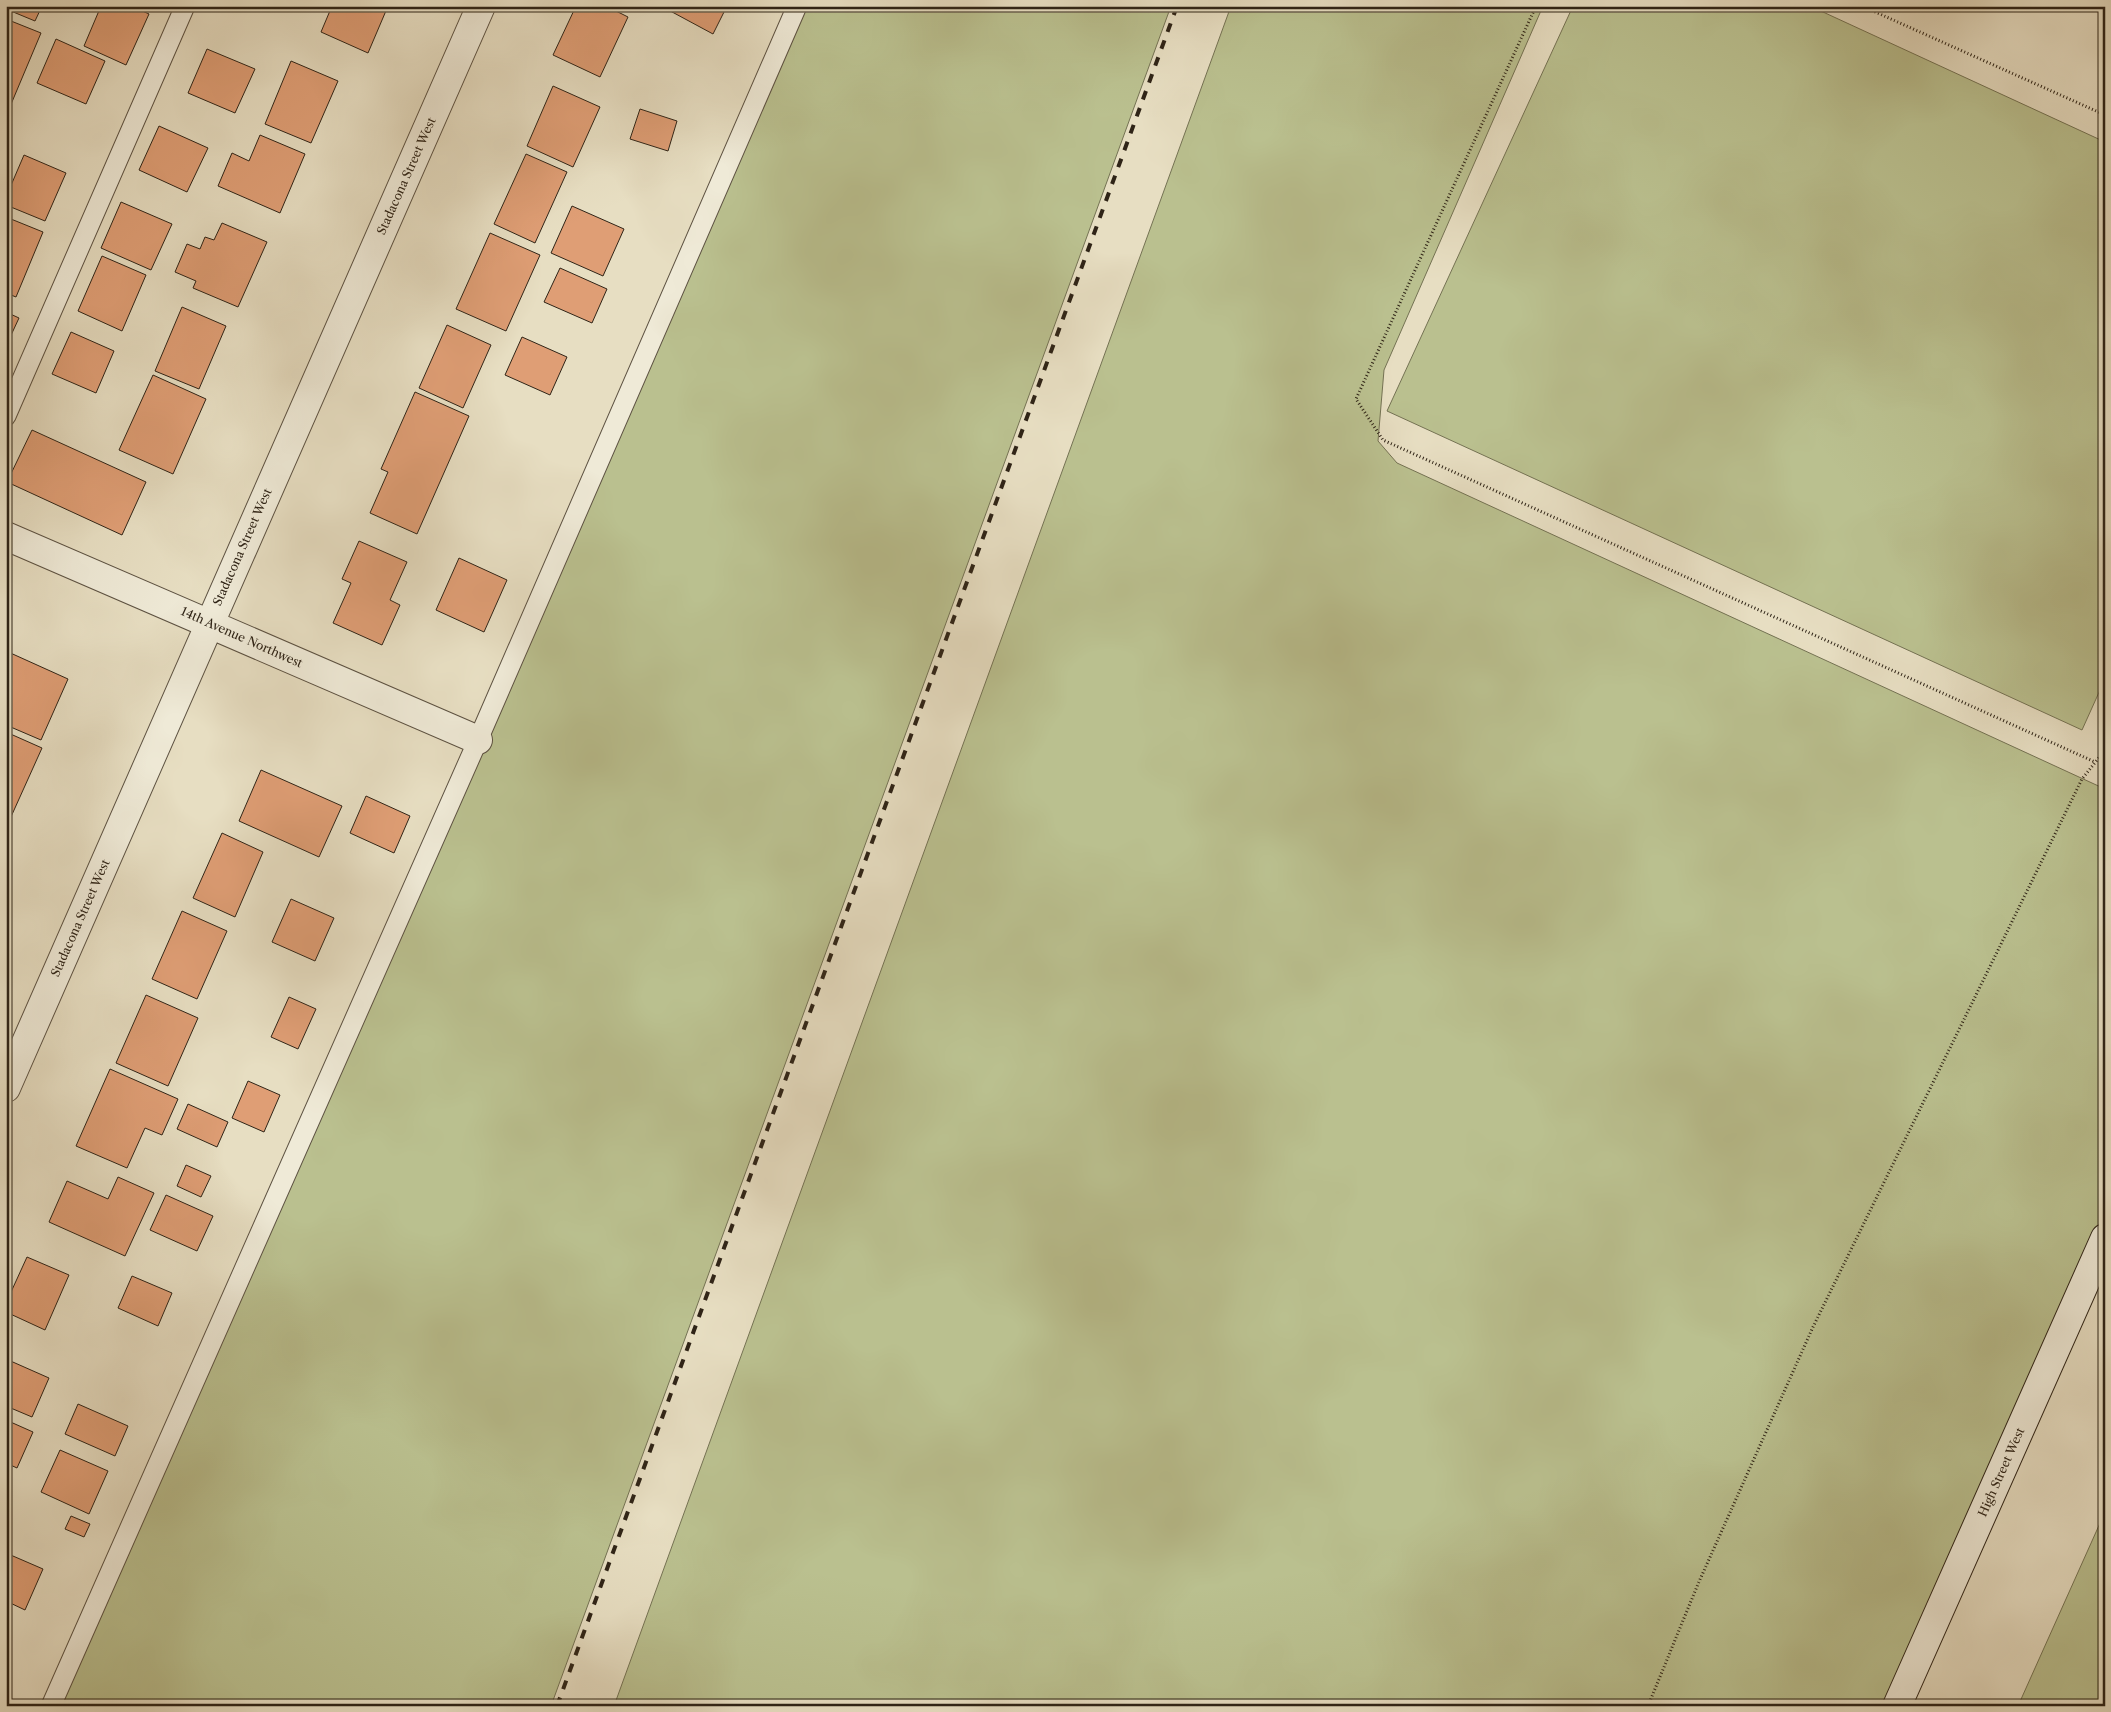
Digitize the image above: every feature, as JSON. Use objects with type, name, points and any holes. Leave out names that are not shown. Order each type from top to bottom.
[{"type":"street","name":"Stadacona Street West","points":[[6,1088],[481,6]]},
{"type":"street","name":"14th Avenue Northwest","points":[[6,536],[209,622],[478,740]]},
{"type":"street","name":"High Street West","points":[[1897,1706],[2105,1238]]},
{"type":"lane","points":[[6,416],[185,6]]},
{"type":"lane","points":[[51,1706],[478,740],[797,6]]},
{"type":"path","points":[[1536,6],[1356,399],[1383,440],[2095,762]]},
{"type":"path","points":[[1862,6],[2105,115]]},
{"type":"path","points":[[1648,1706],[1698,1584],[1813,1327],[2082,779],[2105,750]]},
{"type":"green space","points":[[797,6],[1171,6],[551,1706],[51,1706]]},
{"type":"green space","points":[[1231,6],[1543,6],[1384,370],[1378,441],[1397,463],[2105,789],[2105,1221],[1890,1706],[614,1706]]},
{"type":"green space","points":[[1573,6],[1810,6],[2105,142],[2105,679],[2082,730],[1387,411]]},
{"type":"green space","points":[[2105,1512],[2105,1706],[2018,1706]]},
{"type":"building","points":[[6,6],[42,6],[35,21],[6,9]]},
{"type":"building","points":[[101,6],[132,6],[149,14],[126,65],[84,46]]},
{"type":"building","points":[[332,6],[388,6],[368,53],[321,32]]},
{"type":"building","points":[[576,6],[606,6],[628,17],[600,77],[553,55]]},
{"type":"building","points":[[661,6],[727,6],[713,34]]},
{"type":"building","points":[[6,19],[41,33],[9,109],[6,108]]},
{"type":"building","points":[[56,39],[105,61],[86,104],[37,83]]},
{"type":"building","points":[[207,49],[255,69],[235,113],[188,93]]},
{"type":"building","points":[[291,61],[338,81],[311,143],[265,124]]},
{"type":"building","points":[[553,86],[600,107],[573,167],[527,146]]},
{"type":"building","points":[[640,109],[677,121],[668,151],[630,139]]},
{"type":"building","points":[[159,126],[208,148],[187,192],[139,170]]},
{"type":"building","points":[[260,135],[305,154],[280,213],[218,186],[232,153],[249,161]]},
{"type":"building","points":[[526,154],[567,172],[535,243],[494,224]]},
{"type":"building","points":[[24,155],[66,173],[45,221],[6,205],[6,197]]},
{"type":"building","points":[[121,202],[172,224],[151,270],[101,248]]},
{"type":"building","points":[[572,206],[624,229],[603,276],[551,253]]},
{"type":"building","points":[[6,217],[43,232],[16,297],[6,293]]},
{"type":"building","points":[[222,223],[267,242],[238,307],[193,288],[196,281],[175,272],[187,244],[200,249],[205,237],[214,240]]},
{"type":"building","points":[[490,233],[540,255],[506,331],[456,309]]},
{"type":"building","points":[[102,256],[146,275],[122,331],[78,311]]},
{"type":"building","points":[[560,268],[607,289],[592,323],[544,302]]},
{"type":"building","points":[[182,307],[226,326],[199,389],[155,371]]},
{"type":"building","points":[[6,312],[19,318],[6,346]]},
{"type":"building","points":[[447,325],[491,345],[463,408],[419,388]]},
{"type":"building","points":[[71,332],[114,351],[96,393],[52,374]]},
{"type":"building","points":[[522,337],[567,357],[550,395],[505,375]]},
{"type":"building","points":[[153,375],[206,399],[173,474],[119,450]]},
{"type":"building","points":[[415,392],[469,416],[417,534],[370,513],[388,472],[381,469]]},
{"type":"building","points":[[32,430],[146,482],[122,535],[7,482]]},
{"type":"building","points":[[359,541],[407,562],[390,600],[400,605],[382,645],[333,623],[351,583],[342,579]]},
{"type":"building","points":[[459,558],[507,580],[484,632],[436,610]]},
{"type":"building","points":[[6,651],[68,679],[41,740],[6,725]]},
{"type":"building","points":[[6,732],[42,748],[10,819],[6,817]]},
{"type":"building","points":[[261,770],[342,806],[319,857],[239,821]]},
{"type":"building","points":[[366,796],[410,816],[394,853],[350,833]]},
{"type":"building","points":[[222,833],[263,852],[235,917],[193,898]]},
{"type":"building","points":[[291,899],[334,918],[315,961],[272,942]]},
{"type":"building","points":[[182,911],[227,931],[197,999],[152,979]]},
{"type":"building","points":[[146,995],[198,1018],[168,1086],[116,1063]]},
{"type":"building","points":[[289,997],[316,1009],[298,1049],[271,1037]]},
{"type":"building","points":[[110,1069],[178,1099],[162,1135],[145,1128],[127,1168],[76,1146]]},
{"type":"building","points":[[248,1081],[280,1095],[264,1132],[232,1118]]},
{"type":"building","points":[[188,1104],[228,1122],[217,1147],[177,1129]]},
{"type":"building","points":[[186,1165],[211,1176],[201,1197],[177,1186]]},
{"type":"building","points":[[118,1177],[154,1193],[125,1256],[49,1222],[67,1181],[108,1199]]},
{"type":"building","points":[[166,1195],[213,1216],[197,1251],[150,1230]]},
{"type":"building","points":[[27,1257],[69,1275],[45,1330],[6,1312],[6,1303]]},
{"type":"building","points":[[132,1276],[172,1293],[158,1326],[118,1308]]},
{"type":"building","points":[[6,1359],[49,1378],[32,1417],[6,1406]]},
{"type":"building","points":[[78,1404],[128,1426],[115,1456],[65,1434]]},
{"type":"building","points":[[6,1420],[33,1432],[17,1468],[6,1463]]},
{"type":"building","points":[[60,1450],[108,1471],[89,1514],[41,1492]]},
{"type":"building","points":[[71,1516],[90,1524],[84,1537],[65,1529]]},
{"type":"building","points":[[6,1553],[43,1569],[25,1610],[6,1601]]},
{"type":"railway","points":[[557,1706],[1177,6]]}]
